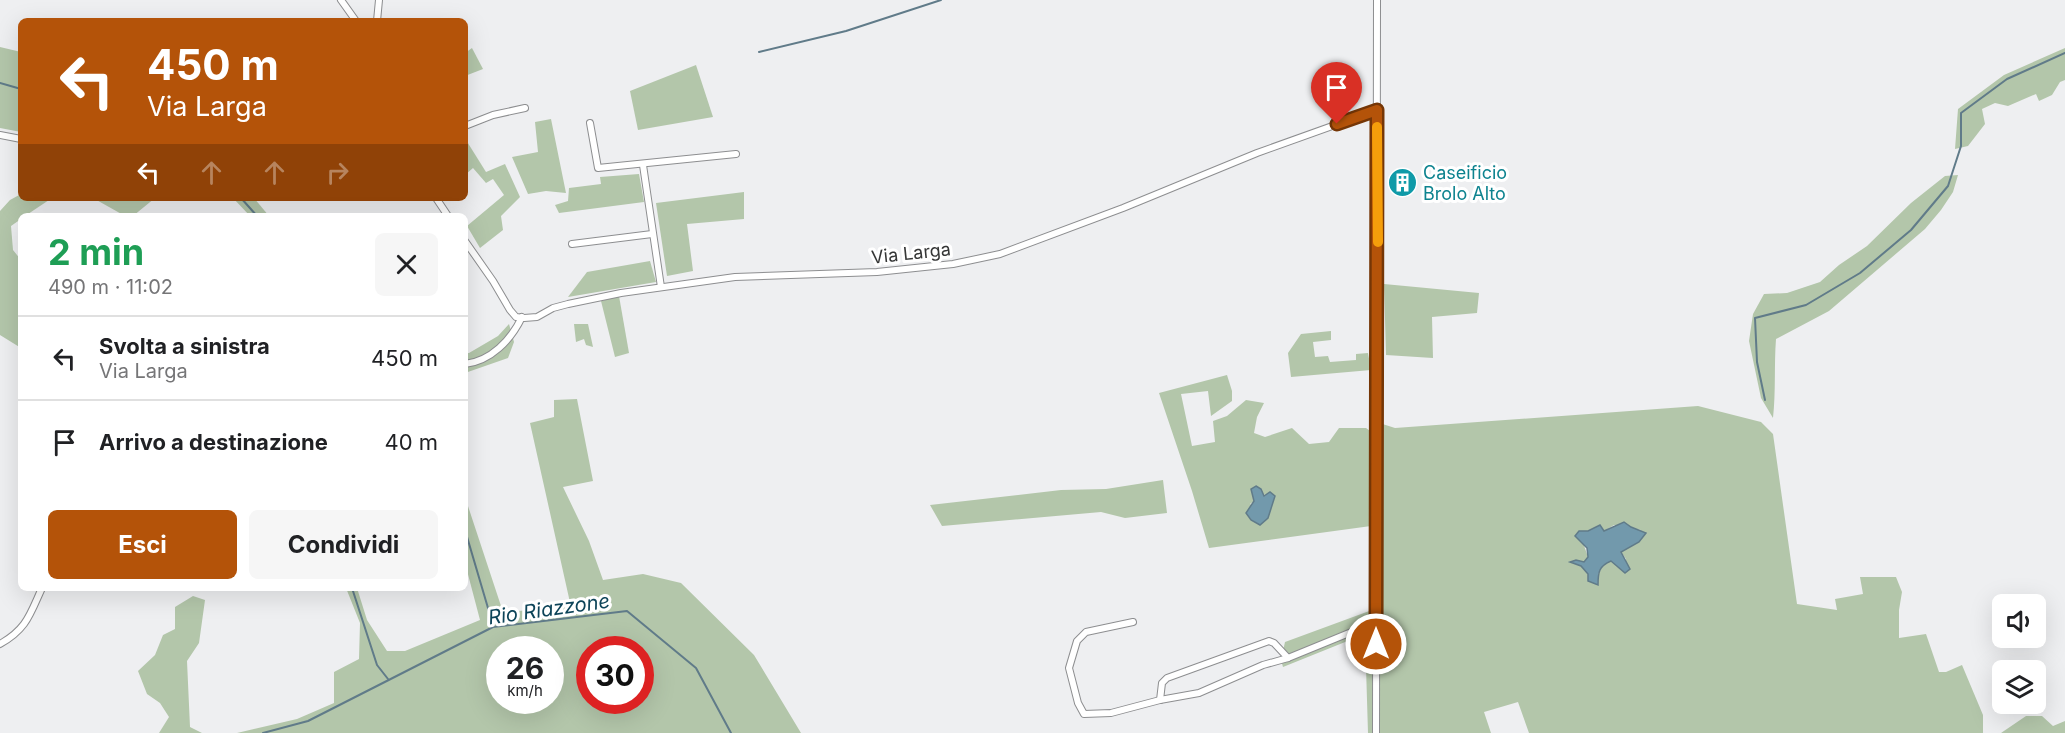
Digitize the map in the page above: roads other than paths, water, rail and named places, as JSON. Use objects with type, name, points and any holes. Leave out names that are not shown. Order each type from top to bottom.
[{"type":"street","points":[[341,0],[354,18]]},
{"type":"street","points":[[376,18],[379,0]]},
{"type":"street","points":[[1376,733],[1377,0]]},
{"type":"street","points":[[468,125],[493,115],[525,108]]},
{"type":"street","name":"Via Larga","points":[[522,317],[537,317],[553,308],[621,293],[735,277],[877,272],[953,264],[1000,254],[1123,208],[1257,153],[1377,110]]},
{"type":"street","points":[[590,123],[598,168],[736,154]]},
{"type":"street","points":[[0,135],[18,138]]},
{"type":"street","points":[[643,165],[661,287]]},
{"type":"street","points":[[572,244],[652,234]]},
{"type":"street","points":[[468,245],[510,310],[516,316],[522,317],[505,344],[476,363],[468,364]]},
{"type":"street","points":[[0,644],[28,622],[41,591]]},
{"type":"street","points":[[1133,622],[1086,632],[1077,641],[1069,668],[1078,704],[1084,714],[1111,713],[1198,693],[1263,664],[1288,658],[1376,622]]},
{"type":"street","points":[[1160,700],[1162,682],[1167,678],[1269,641],[1274,643],[1288,658]]},
{"type":"water","points":[[1256,486],[1261,489],[1264,496],[1270,492],[1275,496],[1268,518],[1260,525],[1251,520],[1246,513],[1254,501],[1251,489]]},
{"type":"water","points":[[1624,522],[1646,533],[1639,542],[1621,552],[1630,569],[1625,573],[1611,561],[1600,570],[1598,585],[1588,581],[1588,574],[1581,566],[1570,562],[1576,560],[1584,562],[1588,557],[1587,548],[1575,536],[1579,531],[1588,531],[1600,525],[1604,531]]},
{"type":"waterway","points":[[759,52],[846,31],[941,0]]},
{"type":"waterway","points":[[1765,400],[1757,362],[1755,318],[1806,305],[1860,273],[1911,230],[1948,186],[1961,146],[1961,113],[2007,79],[2065,53]]},
{"type":"waterway","points":[[0,83],[18,88]]},
{"type":"waterway","points":[[244,201],[254,213]]},
{"type":"waterway","points":[[468,540],[493,625]]},
{"type":"waterway","points":[[353,591],[377,665],[388,679]]},
{"type":"waterway","name":"Rio Riazzone","points":[[263,733],[308,721],[493,627],[627,611],[696,668],[731,733]]},
{"type":"place","name":"Caseificio Brolo Alto","points":[[1402,182]]}]
